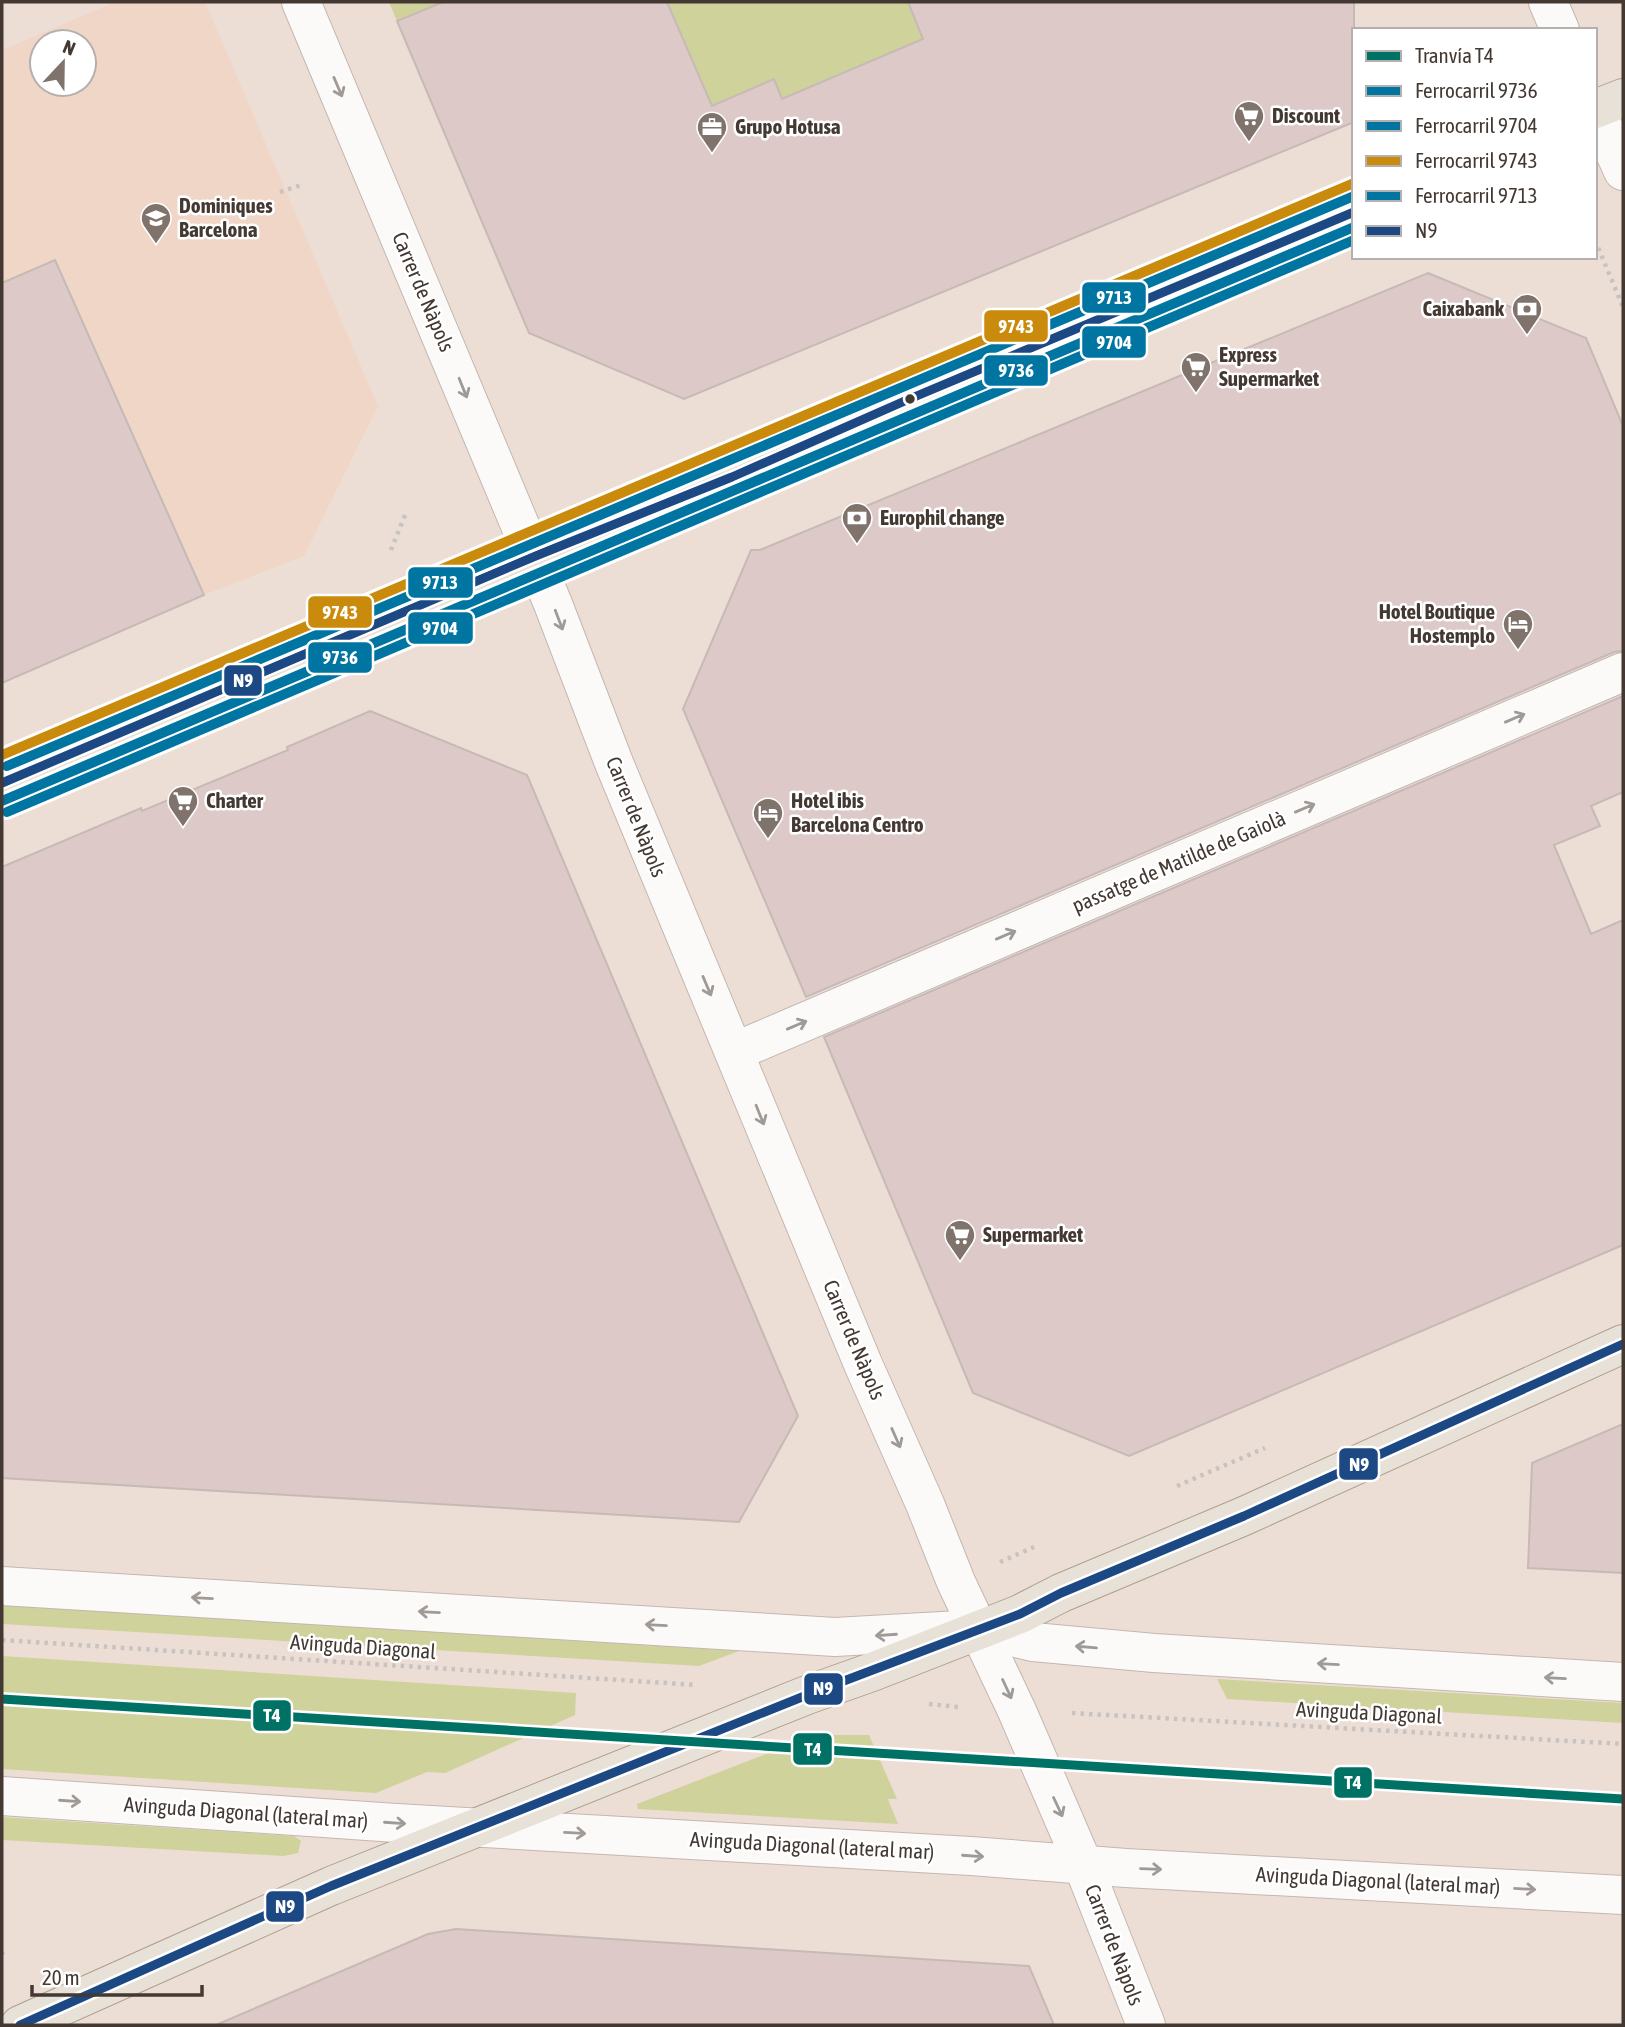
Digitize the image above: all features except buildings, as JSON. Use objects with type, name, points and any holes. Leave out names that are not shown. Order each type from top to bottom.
[{"type":"main road","points":[[1597,107],[1623,98]]},
{"type":"main road","points":[[2,783],[533,557],[732,477],[907,400],[1352,213]]},
{"type":"main road","points":[[20,2025],[331,1886],[807,1695],[1020,1614],[1061,1593],[1244,1517],[1623,1344]]},
{"type":"street","name":"Carrer de Nàpols","points":[[301,2],[533,557],[614,763],[858,1351],[956,1582],[1017,1711],[1083,1864],[1146,2025]]},
{"type":"street","points":[[1548,2],[1559,28]]},
{"type":"street","points":[[1597,112],[1623,171]]},
{"type":"street","name":"passatge de Matilde de Gaiolà","points":[[734,1052],[1623,672]]},
{"type":"street","points":[[2,1586],[835,1637],[978,1629],[1033,1642],[1154,1653],[1623,1682]]},
{"type":"street","name":"Avinguda Diagonal (lateral mar)","points":[[2,1796],[950,1854],[1126,1868],[1623,1895]]},
{"type":"path","points":[[279,192],[304,184]]},
{"type":"path","points":[[1597,245],[1623,307]]},
{"type":"path","points":[[391,550],[405,515]]},
{"type":"path","name":"Avinguda Diagonal","points":[[2,1640],[700,1685]]},
{"type":"path","name":"Avinguda Diagonal","points":[[1112,1716],[1623,1744]]},
{"type":"shaded area","name":"Dominiques Barcelona","points":[[115,2],[205,2],[378,406],[304,556],[204,595],[2,683],[2,50],[28,39],[28,98],[98,98],[98,28],[54,28]]},
{"type":"green space","points":[[389,2],[443,2],[397,21]]},
{"type":"green space","points":[[640,2],[908,2],[923,39],[700,134]]},
{"type":"green space","points":[[2,1605],[739,1651],[699,1666],[2,1624]]},
{"type":"green space","points":[[2,1656],[576,1693],[575,1715],[445,1773],[427,1772],[376,1793],[2,1769]]},
{"type":"green space","points":[[1217,1679],[1623,1703],[1623,1723],[1227,1699]]},
{"type":"green space","points":[[815,1735],[869,1735],[897,1799],[888,1799],[898,1824],[638,1809],[637,1804]]},
{"type":"green space","points":[[2,1817],[294,1836],[301,1841],[298,1853],[283,1856],[2,1840]]},
{"type":"tram line","name":"T4","points":[[2,1699],[1623,1799]]},
{"type":"rail line","name":"9743","points":[[2,755],[1352,184]]},
{"type":"rail line","name":"9713","points":[[7,766],[1352,197]]},
{"type":"rail line","name":"9736","points":[[2,801],[1352,228]]},
{"type":"rail line","name":"9704","points":[[7,812],[1352,241]]},
{"type":"transit line","name":"N9","points":[[2,783],[533,557],[732,477],[907,400],[1352,213]]},
{"type":"transit line","name":"N9","points":[[20,2025],[331,1886],[807,1695],[1020,1614],[1061,1593],[1244,1516],[1623,1344]]},
{"type":"place","name":"Discount","points":[[1249,143]]},
{"type":"place","name":"Grupo Hotusa","points":[[712,154]]},
{"type":"place","name":"Dominiques Barcelona","points":[[156,245]]},
{"type":"place","name":"Caixabank","points":[[1527,336]]},
{"type":"place","name":"Express Supermarket","points":[[1196,394]]},
{"type":"place","name":"Europhil change","points":[[857,545]]},
{"type":"place","name":"Hotel Boutique Hostemplo","points":[[1518,651]]},
{"type":"place","name":"Charter","points":[[183,828]]},
{"type":"place","name":"Hotel ibis Barcelona Centro","points":[[768,840]]},
{"type":"place","name":"Supermarket","points":[[960,1262]]}]
